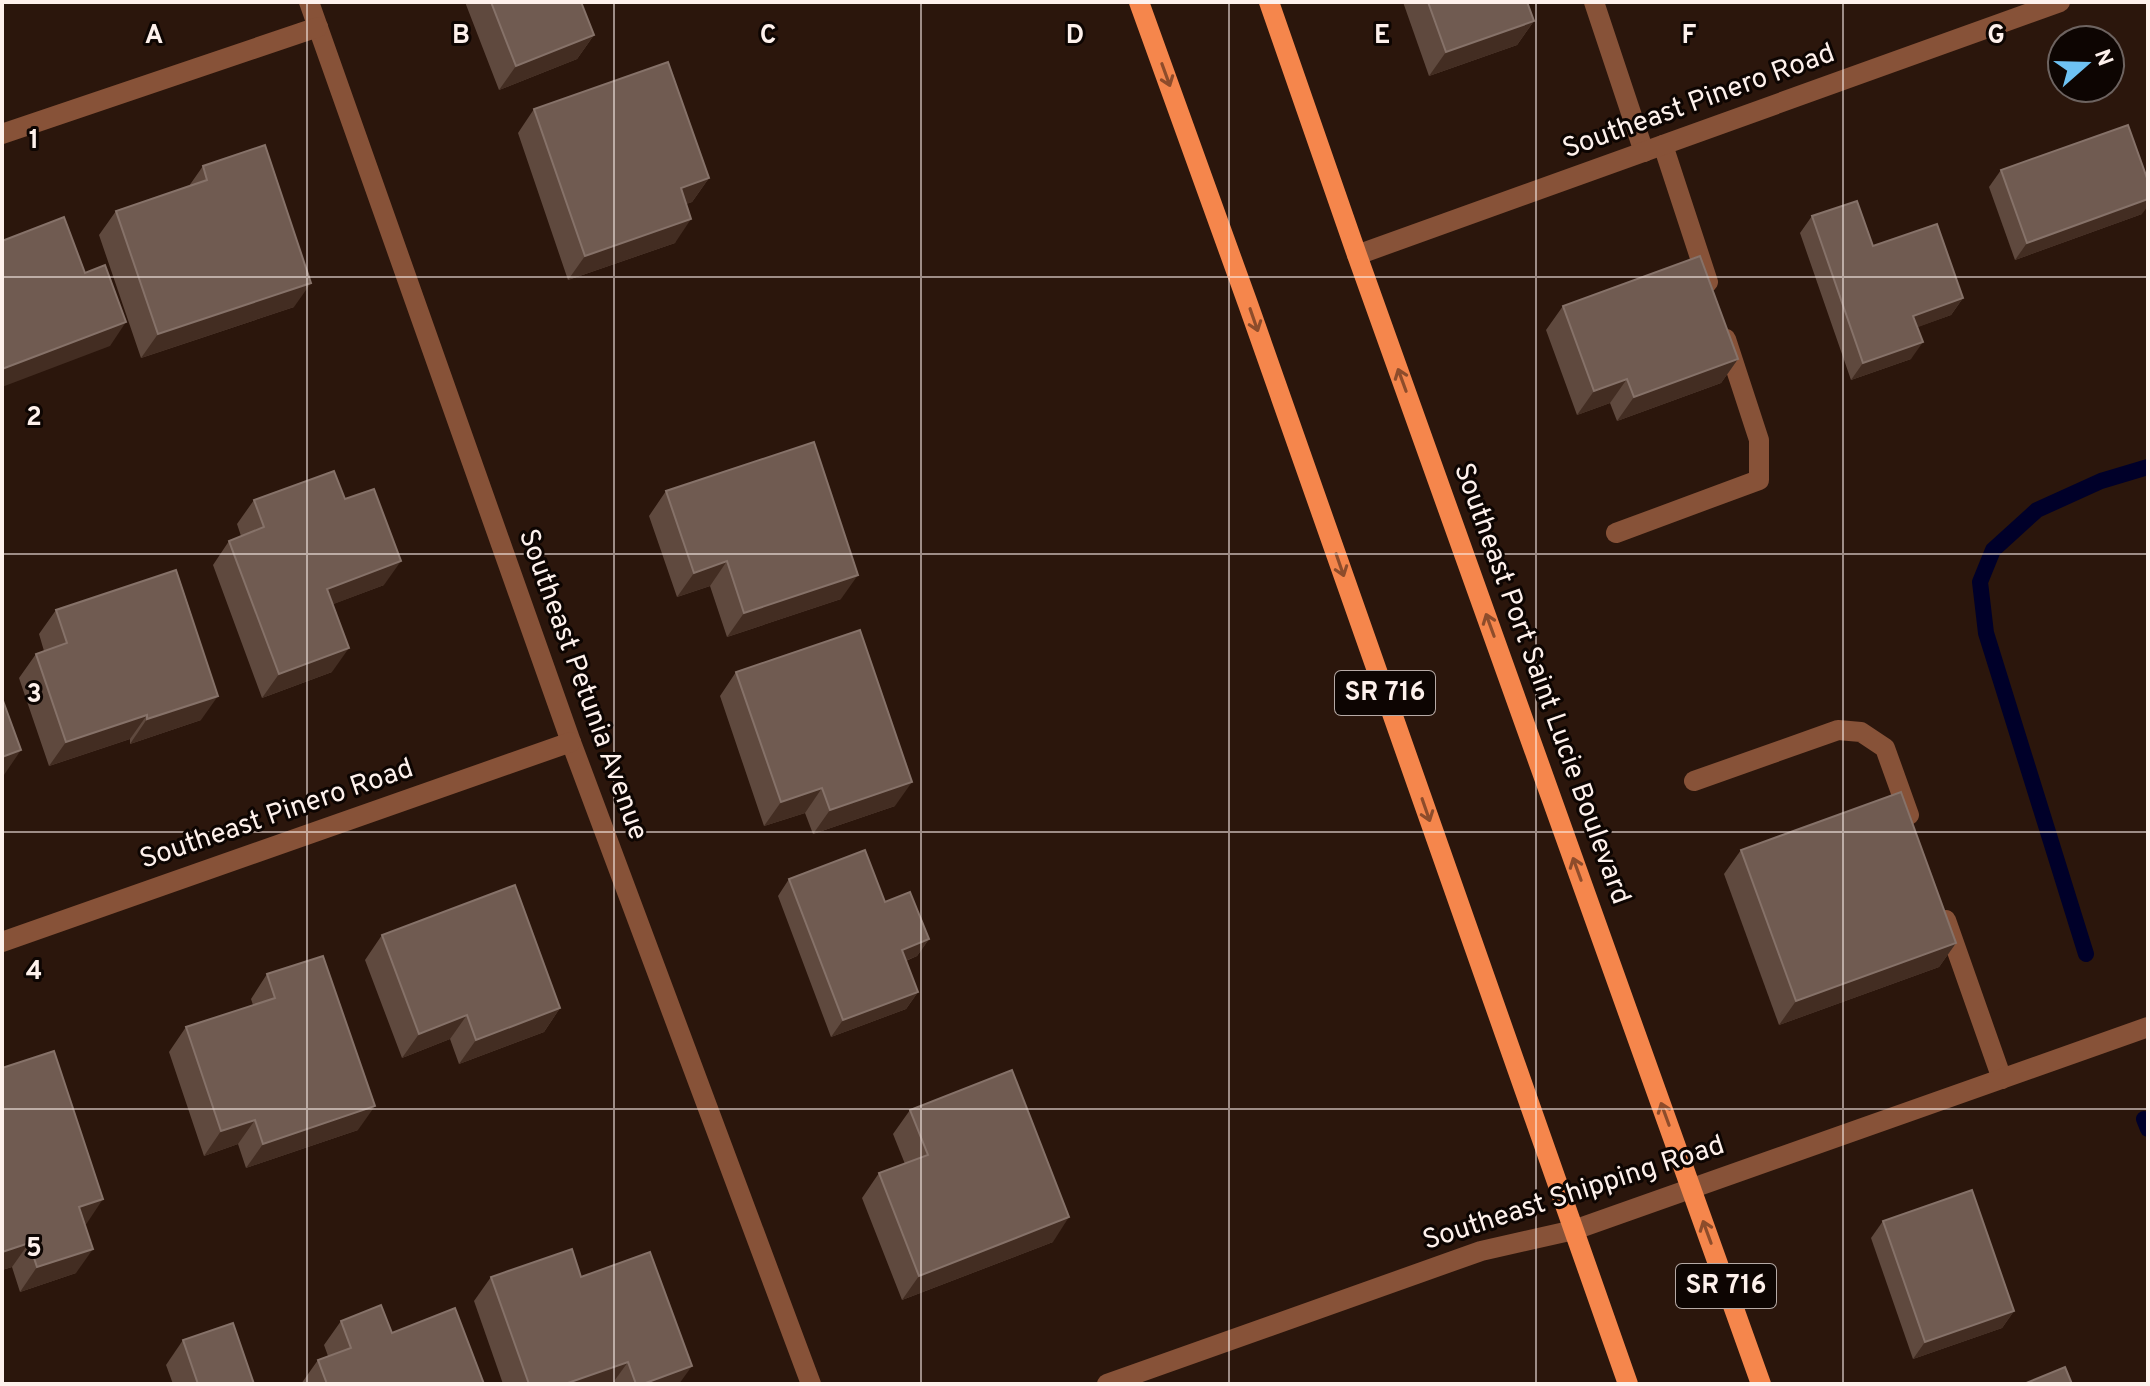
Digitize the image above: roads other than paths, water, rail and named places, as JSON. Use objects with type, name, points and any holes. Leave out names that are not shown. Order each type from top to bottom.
[{"type":"main road","name":"SR 716","points":[[1139,2],[1254,318],[1628,1384]]},
{"type":"main road","name":"Southeast Port Saint Lucie Boulevard","points":[[1269,2],[1761,1384]]},
{"type":"street","name":"Southeast Petunia Avenue","points":[[309,2],[571,742],[811,1384]]},
{"type":"street","points":[[1594,2],[1718,314],[1759,440],[1759,480],[1616,533]]},
{"type":"street","name":"Southeast Pinero Road","points":[[1357,255],[2060,2]]},
{"type":"street","points":[[2,134],[318,27]]},
{"type":"street","points":[[1694,781],[1838,730],[1861,732],[1885,748],[1917,838]]},
{"type":"street","name":"Southeast Pinero Road","points":[[2,942],[571,742]]},
{"type":"street","points":[[1938,898],[2002,1079]]},
{"type":"street","name":"Southeast Shipping Road","points":[[1107,1384],[1481,1251],[1574,1230],[2148,1027]]},
{"type":"waterway","points":[[2086,954],[1986,633],[1980,582],[1993,550],[2037,510],[2101,481],[2148,467]]},
{"type":"waterway","points":[[2144,1119],[2148,1129]]}]
